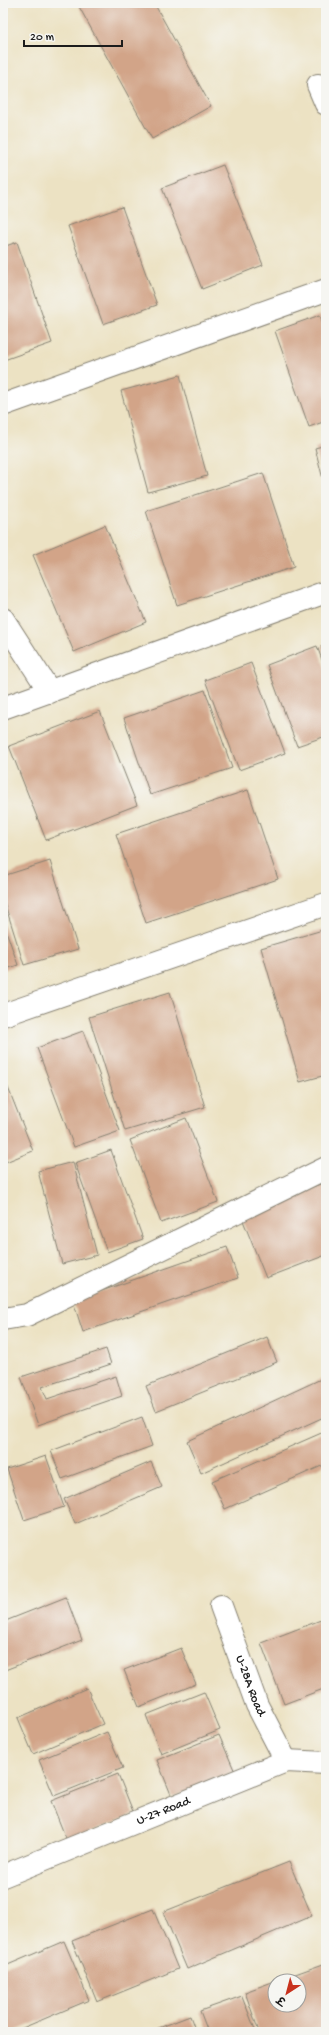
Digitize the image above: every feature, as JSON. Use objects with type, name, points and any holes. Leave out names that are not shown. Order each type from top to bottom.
[{"type":"street","points":[[3,405],[326,290]]},
{"type":"street","points":[[3,708],[326,592]]},
{"type":"street","points":[[3,619],[50,692]]},
{"type":"street","points":[[3,1015],[326,904]]},
{"type":"street","points":[[3,1319],[27,1315],[326,1168]]},
{"type":"street","name":"U-28A Road","points":[[221,1606],[258,1705],[286,1762]]},
{"type":"street","name":"U-27 Road","points":[[3,1876],[286,1762],[326,1763]]},
{"type":"building","points":[[77,3],[154,3],[211,106],[152,139]]},
{"type":"building","points":[[223,165],[263,265],[202,289],[162,188]]},
{"type":"building","points":[[122,207],[157,305],[103,324],[68,226]]},
{"type":"building","points":[[17,242],[52,343],[4,360],[3,247]]},
{"type":"building","points":[[320,315],[326,332],[326,421],[309,427],[275,331]]},
{"type":"building","points":[[180,375],[207,476],[148,492],[121,391]]},
{"type":"building","points":[[326,445],[326,487],[325,487],[315,448]]},
{"type":"building","points":[[263,473],[294,567],[177,605],[146,511]]},
{"type":"building","points":[[105,525],[146,622],[74,652],[33,555]]},
{"type":"building","points":[[326,645],[326,660],[321,646]]},
{"type":"building","points":[[317,646],[326,671],[326,736],[297,746],[267,665]]},
{"type":"building","points":[[251,663],[285,753],[239,770],[205,680]]},
{"type":"building","points":[[205,690],[232,768],[150,795],[124,718]]},
{"type":"building","points":[[100,711],[137,805],[46,840],[9,746]]},
{"type":"building","points":[[248,790],[278,879],[146,923],[116,834]]},
{"type":"building","points":[[50,861],[78,949],[24,965],[3,898],[3,876]]},
{"type":"building","points":[[3,922],[18,965],[3,970]]},
{"type":"building","points":[[326,929],[326,1075],[300,1082],[261,948]]},
{"type":"building","points":[[170,992],[205,1107],[125,1131],[89,1017]]},
{"type":"building","points":[[83,1031],[120,1131],[74,1147],[37,1048]]},
{"type":"building","points":[[3,1075],[33,1151],[3,1163]]},
{"type":"building","points":[[186,1118],[218,1202],[161,1223],[130,1140]]},
{"type":"building","points":[[111,1150],[143,1239],[107,1252],[75,1163]]},
{"type":"building","points":[[73,1162],[97,1255],[62,1264],[38,1171]]},
{"type":"building","points":[[326,1182],[326,1255],[266,1278],[240,1213]]},
{"type":"building","points":[[227,1247],[238,1278],[83,1332],[73,1301]]},
{"type":"building","points":[[267,1337],[277,1362],[156,1411],[146,1386]]},
{"type":"building","points":[[106,1349],[111,1364],[42,1387],[47,1399],[116,1376],[122,1396],[38,1425],[21,1377]]},
{"type":"building","points":[[321,1379],[326,1389],[326,1416],[201,1473],[187,1441]]},
{"type":"building","points":[[142,1417],[152,1446],[62,1479],[51,1451]]},
{"type":"building","points":[[326,1431],[326,1464],[225,1509],[212,1481]]},
{"type":"building","points":[[46,1456],[64,1507],[24,1520],[7,1469]]},
{"type":"building","points":[[151,1462],[162,1487],[75,1524],[64,1499]]},
{"type":"building","points":[[66,1597],[82,1640],[5,1670],[3,1666],[3,1622]]},
{"type":"building","points":[[326,1618],[326,1688],[284,1704],[261,1643]]},
{"type":"building","points":[[181,1648],[196,1684],[139,1707],[124,1670]]},
{"type":"building","points":[[87,1688],[103,1724],[33,1754],[18,1718]]},
{"type":"building","points":[[204,1692],[220,1730],[161,1754],[146,1715]]},
{"type":"building","points":[[107,1732],[123,1768],[54,1796],[39,1760]]},
{"type":"building","points":[[219,1735],[235,1772],[172,1797],[157,1760]]},
{"type":"building","points":[[118,1774],[134,1814],[67,1841],[51,1801]]},
{"type":"building","points":[[289,1862],[312,1916],[187,1969],[163,1912]]},
{"type":"building","points":[[153,1909],[178,1969],[97,2002],[72,1941]]},
{"type":"building","points":[[64,1941],[89,2000],[13,2032],[7,2032],[3,2023],[3,1967]]},
{"type":"building","points":[[326,1963],[326,2032],[259,2032],[245,1992],[267,1984],[267,2013],[307,2013],[307,1973],[298,1973]]},
{"type":"building","points":[[242,1996],[256,2032],[208,2032],[200,2011]]},
{"type":"building","points":[[190,2016],[196,2032],[148,2032]]}]
